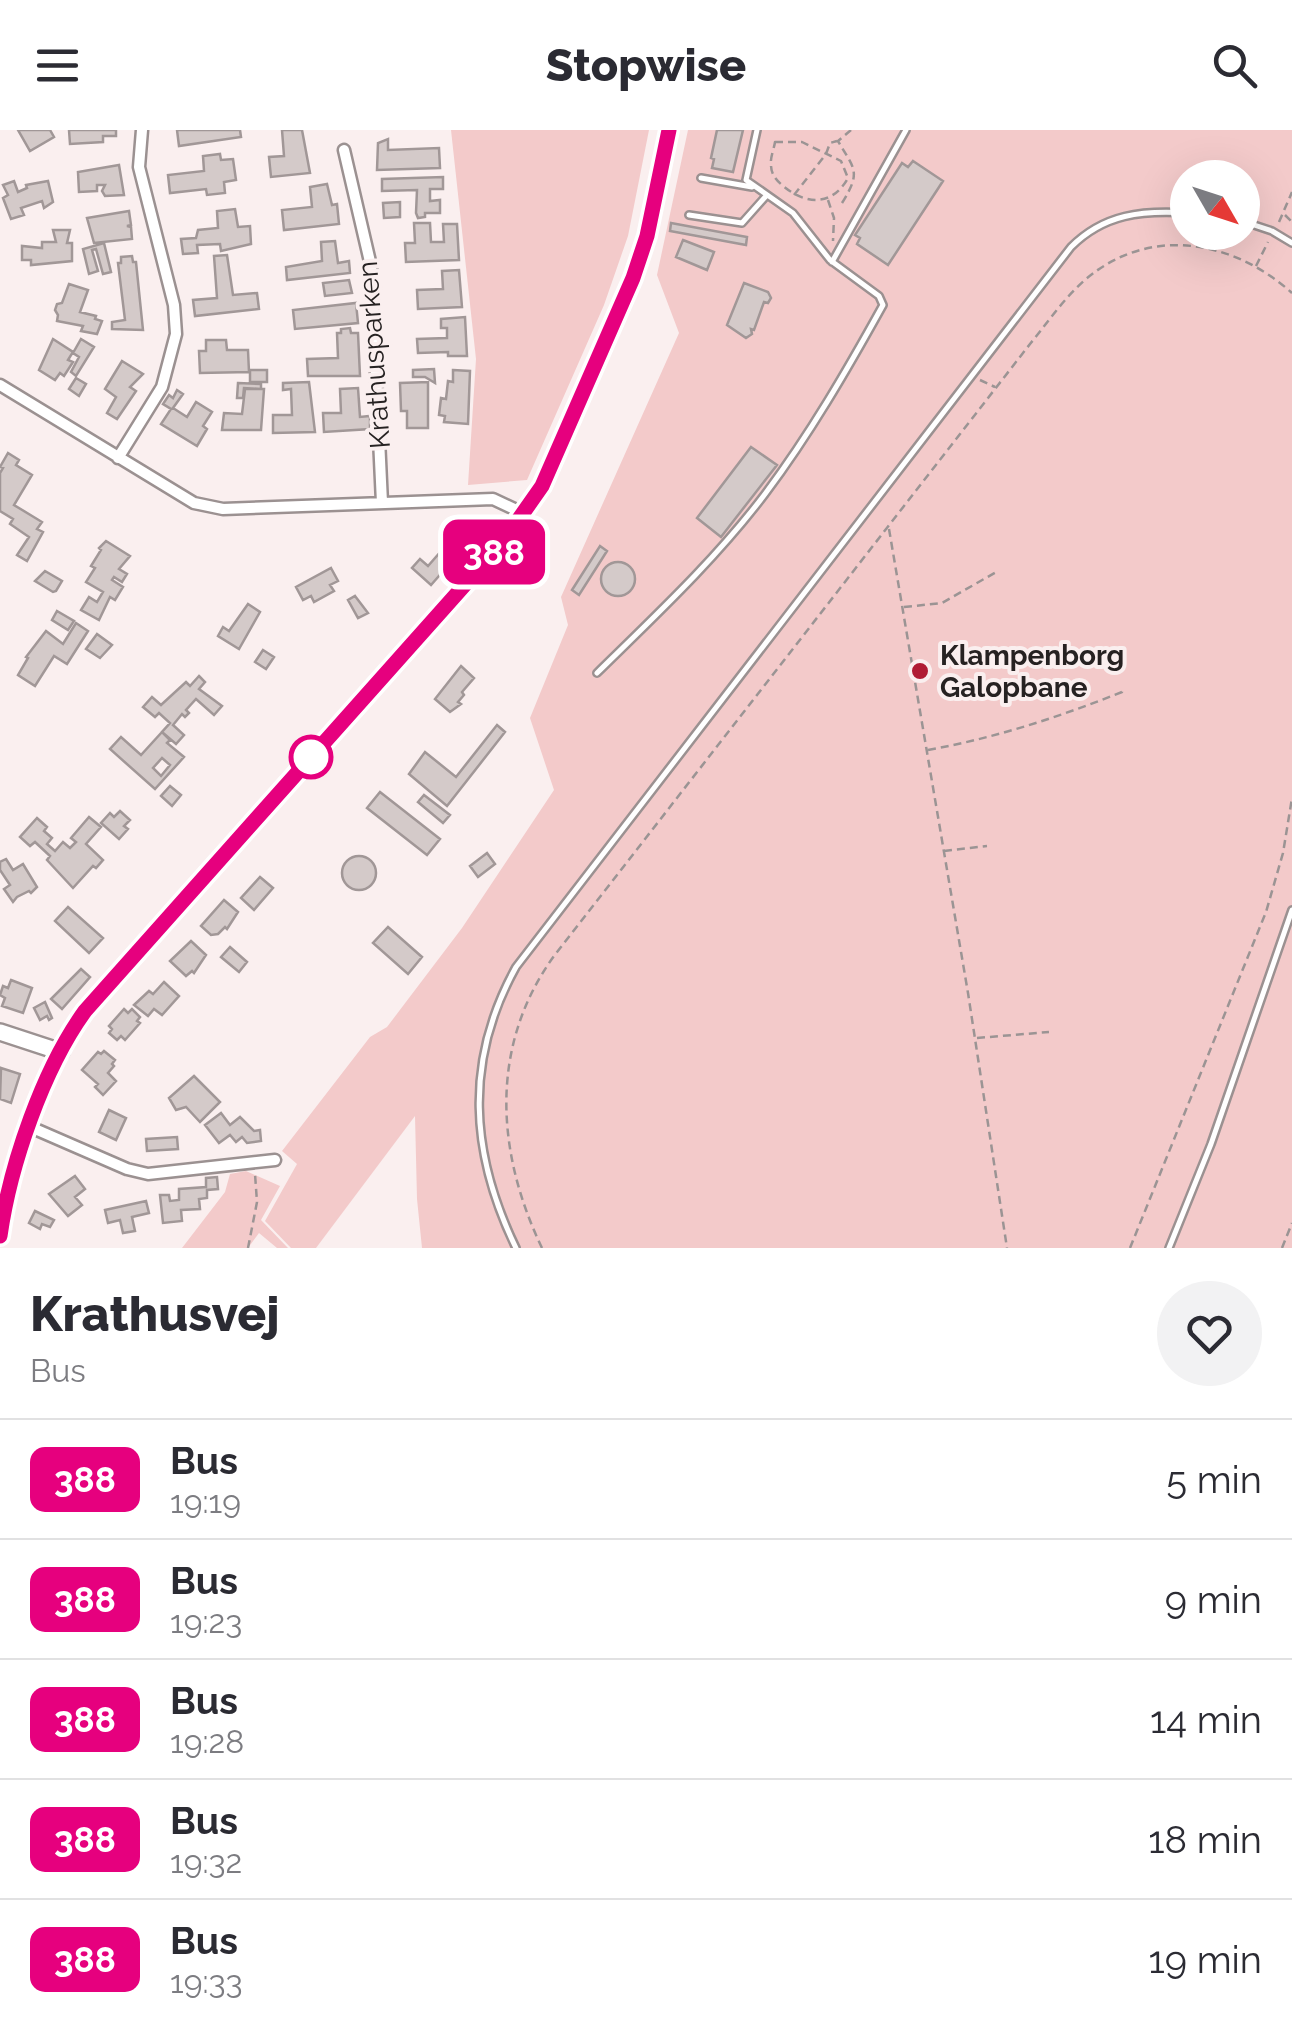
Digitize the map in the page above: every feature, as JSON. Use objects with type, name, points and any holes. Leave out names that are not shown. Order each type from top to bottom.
[{"type":"street","points":[[118,458],[162,386],[176,334],[174,305],[139,167],[142,130]]},
{"type":"street","points":[[0,1236],[12,1171],[28,1126],[61,1052],[85,1011],[525,514],[558,454],[633,278],[647,236],[669,130]]},
{"type":"street","name":"Krathusparken","points":[[344,150],[371,266],[382,503]]},
{"type":"street","points":[[0,385],[194,503],[223,509],[493,498],[525,514]]},
{"type":"street","points":[[0,1032],[61,1052]]},
{"type":"street","points":[[28,1126],[127,1169],[148,1174],[275,1160]]},
{"type":"lane","points":[[597,673],[671,601],[763,496],[827,406],[883,305],[879,296],[831,261],[793,214],[746,180],[757,130]]},
{"type":"lane","points":[[831,261],[906,130]]},
{"type":"lane","points":[[701,178],[755,186]]},
{"type":"lane","points":[[689,215],[742,223],[767,195]]},
{"type":"lane","points":[[516,1248],[489,1180],[479,1129],[485,1048],[494,1012],[510,977],[550,918],[1054,268],[1094,227],[1144,212],[1170,213]]},
{"type":"lane","points":[[1260,227],[1292,243]]},
{"type":"lane","points":[[1169,1248],[1217,1129],[1292,910]]},
{"type":"path","points":[[794,196],[830,143],[852,130]]},
{"type":"path","points":[[838,140],[852,158],[856,172],[842,203]]},
{"type":"path","points":[[776,142],[802,142],[826,154],[841,161],[848,178],[842,189],[828,199],[814,202],[794,196],[774,178],[770,166],[776,142]]},
{"type":"path","points":[[1292,192],[1284,210],[1292,222]]},
{"type":"path","points":[[828,199],[834,218],[831,261]]},
{"type":"path","points":[[542,1248],[518,1189],[505,1118],[512,1043],[534,988],[554,956],[997,388],[1074,291],[1104,266],[1137,250],[1169,244],[1211,248],[1270,275],[1292,293]]},
{"type":"path","points":[[970,376],[997,388]]},
{"type":"path","points":[[888,528],[1008,1248]]},
{"type":"path","points":[[904,607],[942,603],[998,571]]},
{"type":"path","points":[[926,750],[976,741],[1078,710],[1122,692],[1122,688]]},
{"type":"path","points":[[1130,1248],[1266,912],[1283,853],[1292,798]]},
{"type":"path","points":[[944,852],[987,846]]},
{"type":"path","points":[[976,1038],[1049,1032]]},
{"type":"path","points":[[248,1248],[257,1202],[254,1162]]},
{"type":"path","points":[[1282,1248],[1292,1222]]},
{"type":"shaded area","points":[[451,130],[649,130],[628,236],[604,305],[527,480],[468,485],[476,359]]},
{"type":"shaded area","name":"Klampenborg Galopbane","points":[[688,130],[1292,130],[1292,1248],[422,1248],[415,1116],[316,1248],[291,1248],[265,1221],[297,1164],[282,1151],[370,1037],[387,1027],[462,928],[554,790],[530,718],[568,625],[561,597],[679,333],[657,275]]},
{"type":"shaded area","points":[[246,1171],[280,1186],[261,1220],[288,1248],[277,1248],[259,1233],[248,1248],[182,1248],[225,1192],[230,1174]]},
{"type":"building","points":[[18,130],[50,130],[54,137],[30,151]]},
{"type":"building","points":[[69,130],[116,130],[116,136],[103,136],[103,142],[70,144]]},
{"type":"building","points":[[177,130],[240,130],[241,137],[179,146]]},
{"type":"building","points":[[282,130],[302,130],[310,173],[271,177],[269,157],[284,156]]},
{"type":"building","points":[[717,130],[743,130],[733,172],[712,168]]},
{"type":"building","points":[[388,139],[388,150],[439,148],[440,168],[377,170],[378,143]]},
{"type":"building","points":[[220,154],[221,160],[233,159],[236,180],[224,182],[225,193],[207,195],[206,189],[170,193],[168,175],[204,171],[203,156]]},
{"type":"building","points":[[913,161],[943,181],[888,265],[857,244],[860,238],[855,235],[902,163],[908,167]]},
{"type":"building","points":[[119,165],[124,195],[105,196],[105,185],[97,185],[97,191],[79,192],[78,172]]},
{"type":"building","points":[[443,177],[443,189],[430,189],[430,201],[440,200],[440,213],[425,213],[425,217],[418,218],[416,213],[417,190],[382,191],[382,179]]},
{"type":"building","points":[[14,181],[18,192],[26,185],[48,181],[53,202],[44,208],[42,201],[21,208],[24,215],[11,219],[3,185]]},
{"type":"building","points":[[327,184],[332,205],[337,204],[339,224],[284,230],[282,210],[312,207],[310,187]]},
{"type":"building","points":[[400,202],[400,217],[384,218],[383,203]]},
{"type":"building","points":[[235,209],[238,227],[250,226],[251,244],[221,251],[220,244],[197,245],[198,253],[183,254],[181,239],[196,238],[198,230],[218,228],[217,211]]},
{"type":"building","points":[[129,211],[131,225],[127,226],[131,227],[132,239],[94,243],[87,218]]},
{"type":"building","points":[[414,223],[430,223],[431,242],[444,242],[443,224],[457,224],[459,260],[406,262],[405,243],[415,243]]},
{"type":"building","points":[[671,223],[747,237],[746,245],[670,231]]},
{"type":"building","points":[[53,230],[70,230],[67,243],[72,243],[72,261],[31,265],[31,260],[22,260],[22,246],[42,248],[42,242],[56,242]]},
{"type":"building","points":[[683,240],[714,252],[707,270],[676,257]]},
{"type":"building","points":[[335,241],[338,263],[349,261],[350,273],[287,280],[286,267],[322,261],[321,242]]},
{"type":"building","points":[[104,243],[111,272],[103,274],[96,249],[92,250],[98,271],[89,274],[83,249]]},
{"type":"building","points":[[227,255],[233,295],[257,293],[259,309],[195,316],[193,300],[217,298],[214,256]]},
{"type":"building","points":[[132,256],[136,262],[143,330],[112,329],[112,322],[125,320],[118,263],[121,257]]},
{"type":"building","points":[[459,270],[462,307],[418,309],[417,290],[443,289],[442,271]]},
{"type":"building","points":[[349,280],[352,293],[325,296],[323,283]]},
{"type":"building","points":[[744,283],[768,292],[771,298],[764,302],[752,334],[746,338],[727,325]]},
{"type":"building","points":[[69,284],[88,290],[80,312],[102,321],[97,334],[81,331],[83,326],[57,321],[55,310]]},
{"type":"building","points":[[356,303],[358,323],[295,329],[293,310]]},
{"type":"building","points":[[465,317],[467,356],[418,353],[417,339],[447,338],[447,328],[441,328],[441,319]]},
{"type":"building","points":[[350,328],[351,333],[358,333],[360,376],[308,376],[307,359],[338,358],[337,333]]},
{"type":"building","points":[[53,339],[73,352],[68,360],[73,362],[64,376],[60,373],[55,380],[39,370]]},
{"type":"building","points":[[81,339],[94,347],[76,376],[71,372],[79,357],[73,353]]},
{"type":"building","points":[[206,340],[226,340],[227,350],[248,350],[249,372],[200,373],[199,351],[206,351]]},
{"type":"building","points":[[122,361],[143,374],[130,387],[136,391],[117,419],[107,413],[116,397],[105,389]]},
{"type":"building","points":[[434,369],[435,383],[425,377],[413,377],[413,370]]},
{"type":"building","points":[[250,370],[267,370],[267,382],[250,382]]},
{"type":"building","points":[[453,370],[470,371],[468,424],[444,422],[445,416],[439,415],[448,381],[453,382]]},
{"type":"building","points":[[76,378],[86,384],[79,396],[69,389]]},
{"type":"building","points":[[309,382],[315,432],[273,433],[273,415],[292,415],[291,389],[283,390],[283,383]]},
{"type":"building","points":[[428,382],[428,428],[407,428],[407,411],[401,411],[400,383]]},
{"type":"building","points":[[238,383],[261,384],[261,389],[244,388],[243,398],[237,398]]},
{"type":"building","points":[[358,388],[360,417],[370,416],[370,429],[324,432],[323,413],[341,413],[340,389]]},
{"type":"building","points":[[245,389],[264,389],[261,430],[222,430],[224,413],[242,414]]},
{"type":"building","points":[[177,390],[183,394],[173,408],[187,417],[196,402],[212,412],[197,446],[161,424],[171,409],[163,404]]},
{"type":"building","points":[[751,447],[777,465],[721,537],[697,518]]},
{"type":"building","points":[[8,453],[19,460],[16,465],[32,475],[14,505],[42,522],[37,529],[43,532],[27,561],[17,555],[29,537],[10,524],[13,519],[0,511],[0,467]]},
{"type":"building","points":[[454,529],[473,546],[464,556],[460,552],[431,585],[412,568],[420,559],[428,566],[449,542],[445,539]]},
{"type":"building","points":[[106,541],[130,556],[119,569],[127,574],[122,582],[114,577],[112,580],[123,587],[115,600],[110,597],[99,620],[81,610],[89,597],[97,602],[103,592],[86,582],[95,568],[91,566],[99,548]]},
{"type":"building","points":[[600,546],[607,551],[579,595],[572,590]]},
{"type":"building","points":[[618,562],[630,567],[635,579],[630,591],[618,596],[606,591],[601,579],[606,567]]},
{"type":"building","points":[[331,568],[338,581],[330,585],[334,591],[314,602],[311,596],[303,600],[296,587]]},
{"type":"building","points":[[45,571],[62,581],[56,591],[35,581]]},
{"type":"building","points":[[355,596],[368,613],[358,618],[348,600]]},
{"type":"building","points":[[248,604],[260,612],[239,649],[218,636],[223,627],[229,631]]},
{"type":"building","points":[[57,611],[74,621],[68,630],[52,620]]},
{"type":"building","points":[[76,623],[88,631],[67,664],[54,656],[35,686],[18,675],[46,631],[63,644]]},
{"type":"building","points":[[97,634],[112,645],[100,658],[86,649]]},
{"type":"building","points":[[263,650],[274,657],[266,669],[255,662]]},
{"type":"building","points":[[461,666],[474,678],[462,692],[458,702],[461,704],[450,712],[435,699]]},
{"type":"building","points":[[199,676],[205,682],[199,689],[222,706],[214,715],[196,699],[186,710],[189,713],[185,717],[182,714],[173,725],[184,735],[176,744],[162,732],[170,723],[143,707],[152,697],[161,705],[186,682],[190,686]]},
{"type":"building","points":[[497,725],[505,732],[447,806],[409,774],[425,752],[456,777]]},
{"type":"building","points":[[162,732],[170,740],[167,743],[184,757],[155,789],[110,749],[121,737],[141,755]],"holes":[[[162,758],[170,765],[161,776],[153,768]]]},
{"type":"building","points":[[170,786],[181,795],[172,806],[161,796]]},
{"type":"building","points":[[380,792],[440,839],[427,855],[367,808]]},
{"type":"building","points":[[424,795],[450,815],[443,823],[418,802]]},
{"type":"building","points":[[120,811],[130,820],[119,839],[101,823],[110,813],[114,817]]},
{"type":"building","points":[[89,817],[101,827],[86,844],[103,860],[73,888],[47,860],[50,856],[35,842],[30,846],[20,837],[37,818],[52,838],[47,844],[55,851],[63,842],[70,848],[76,842],[71,838]]},
{"type":"building","points":[[487,853],[495,864],[478,877],[470,866]]},
{"type":"building","points":[[359,856],[371,861],[376,873],[371,885],[359,890],[347,885],[342,873],[347,861]]},
{"type":"building","points":[[6,859],[13,870],[23,864],[37,887],[13,902],[4,889],[10,885],[0,870],[0,862]]},
{"type":"building","points":[[260,877],[273,888],[254,910],[241,898]]},
{"type":"building","points":[[224,900],[238,912],[227,929],[211,935],[201,926]]},
{"type":"building","points":[[68,907],[103,938],[89,953],[55,921]]},
{"type":"building","points":[[388,927],[422,957],[408,974],[373,943]]},
{"type":"building","points":[[191,941],[206,955],[194,973],[186,976],[170,961]]},
{"type":"building","points":[[230,947],[247,962],[239,972],[221,957]]},
{"type":"building","points":[[81,969],[90,977],[62,1009],[51,999]]},
{"type":"building","points":[[11,980],[32,988],[23,1013],[2,1006],[3,986],[8,988]]},
{"type":"building","points":[[164,982],[179,996],[162,1015],[154,1009],[148,1016],[134,1005],[149,991],[153,994]]},
{"type":"building","points":[[45,1002],[52,1018],[40,1020],[34,1008]]},
{"type":"building","points":[[124,1009],[128,1013],[132,1009],[140,1023],[125,1040],[121,1036],[117,1040],[109,1033],[109,1026]]},
{"type":"building","points":[[104,1051],[115,1060],[108,1073],[116,1081],[103,1095],[95,1087],[98,1084],[82,1070],[98,1052]]},
{"type":"building","points":[[1,1068],[20,1074],[11,1103],[0,1099]]},
{"type":"building","points":[[194,1076],[220,1102],[200,1122],[186,1107],[176,1110],[169,1098]]},
{"type":"building","points":[[109,1110],[126,1118],[116,1140],[99,1132]]},
{"type":"building","points":[[221,1113],[230,1125],[240,1117],[254,1131],[260,1130],[261,1141],[247,1143],[242,1137],[236,1142],[230,1135],[219,1143],[205,1125]]},
{"type":"building","points":[[177,1137],[178,1149],[147,1151],[146,1139]]},
{"type":"building","points":[[75,1176],[85,1189],[75,1197],[82,1205],[68,1216],[49,1194]]},
{"type":"building","points":[[217,1177],[218,1189],[207,1190],[207,1198],[199,1199],[200,1209],[181,1210],[182,1221],[163,1223],[160,1195],[169,1195],[170,1201],[179,1200],[179,1189],[206,1187],[206,1178]]},
{"type":"building","points":[[146,1201],[149,1213],[132,1217],[135,1231],[123,1233],[120,1220],[108,1223],[105,1210]]},
{"type":"building","points":[[35,1211],[54,1220],[50,1227],[42,1224],[40,1229],[29,1223]]},
{"type":"bus line","name":"388","points":[[0,1236],[12,1171],[28,1126],[73,1028],[85,1011],[502,543],[542,486],[633,278],[647,236],[669,130]]},
{"type":"place","name":"Klampenborg Galopbane","points":[[920,671]]}]
